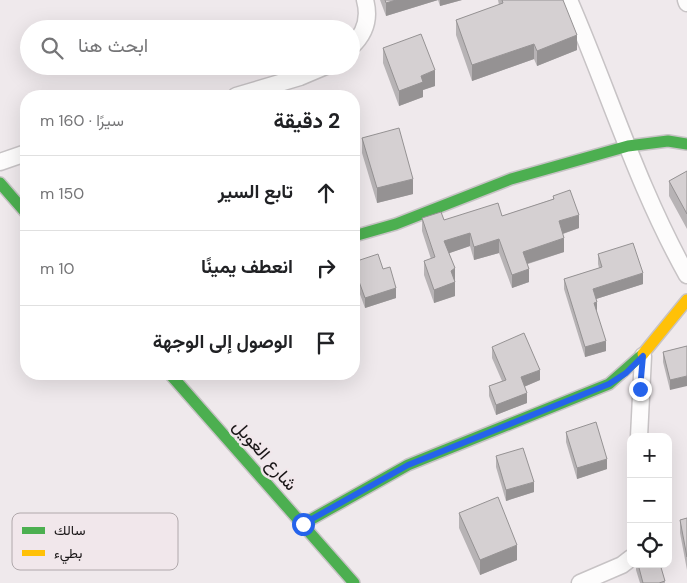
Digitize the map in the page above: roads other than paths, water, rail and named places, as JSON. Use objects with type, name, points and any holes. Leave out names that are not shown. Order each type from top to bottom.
[{"type":"street","points":[[360,34],[366,26],[368,9],[365,0]]},
{"type":"street","points":[[569,0],[646,194],[687,275]]},
{"type":"street","points":[[256,90],[305,75]]},
{"type":"street","points":[[360,234],[396,224],[511,179],[628,146],[668,141],[687,144]]},
{"type":"street","points":[[0,162],[20,155]]},
{"type":"street","points":[[0,183],[20,205]]},
{"type":"street","points":[[303,524],[408,465],[609,384],[626,373],[643,356],[687,300]]},
{"type":"street","points":[[639,433],[643,356]]},
{"type":"street","name":"شارع الغويل","points":[[175,380],[354,583]]},
{"type":"street","points":[[580,583],[627,561]]}]
